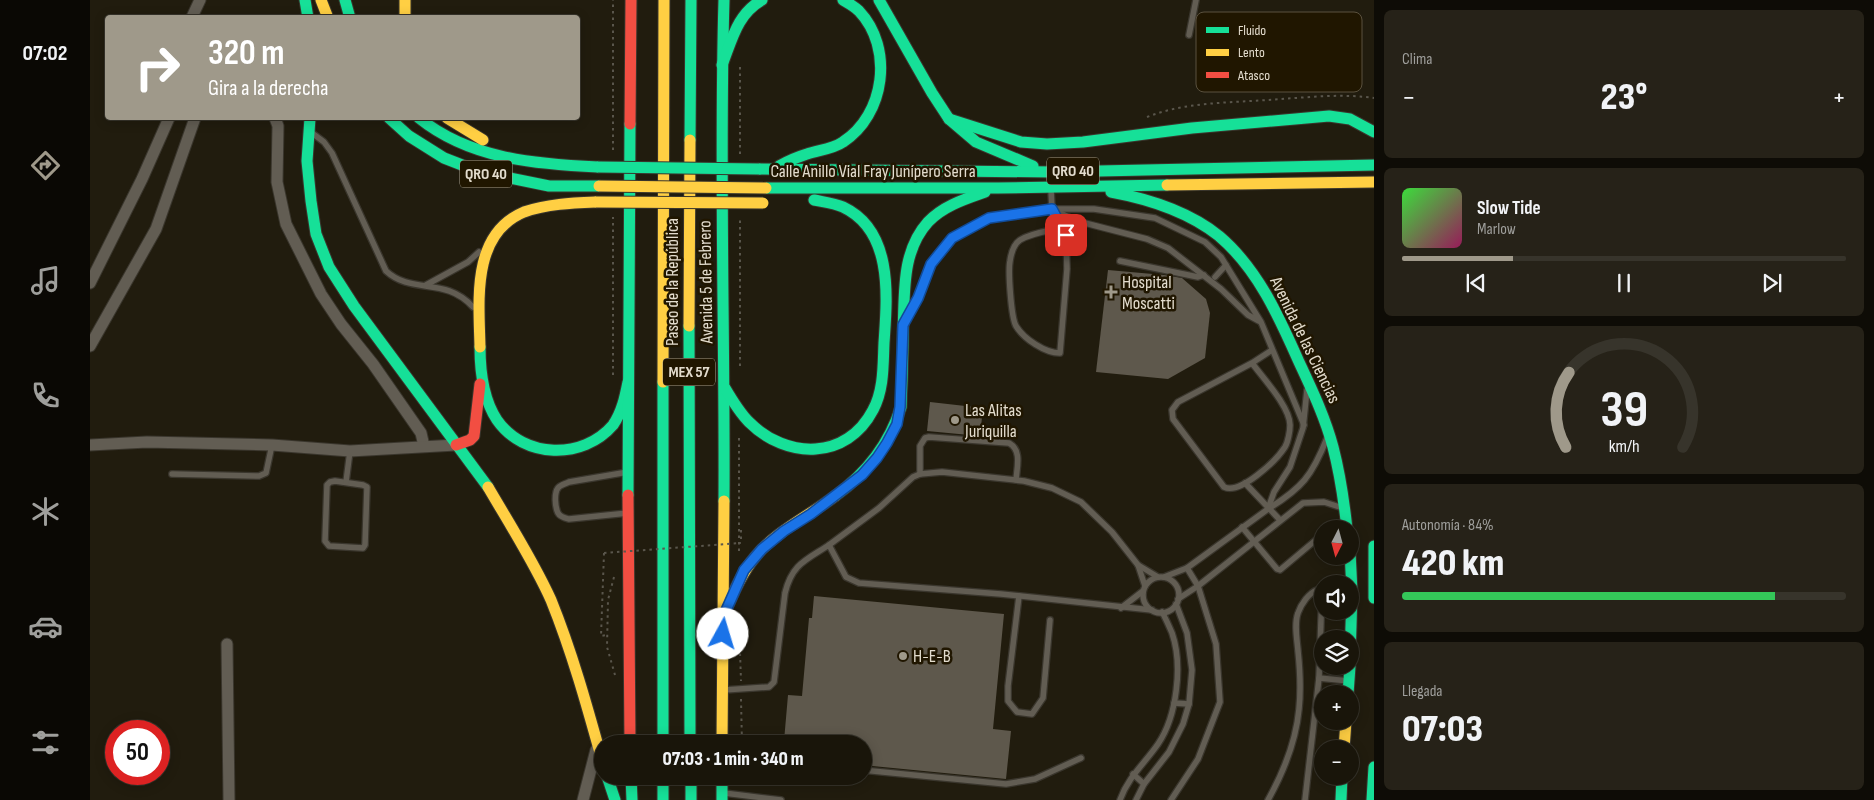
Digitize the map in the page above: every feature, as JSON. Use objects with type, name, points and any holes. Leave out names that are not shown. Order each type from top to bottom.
[{"type":"main road","points":[[305,0],[308,15]]},
{"type":"main road","points":[[321,0],[327,15]]},
{"type":"main road","points":[[345,0],[349,15]]},
{"type":"main road","points":[[403,15],[404,0]]},
{"type":"main road","points":[[630,735],[628,382],[631,0]]},
{"type":"main road","name":"Paseo de la República","points":[[663,735],[664,0]]},
{"type":"main road","name":"Paseo de la República","points":[[690,735],[689,339],[691,0]]},
{"type":"main road","name":"Avenida 5 de Febrero","points":[[722,735],[725,388],[722,65],[724,0]]},
{"type":"main road","points":[[722,65],[740,21],[750,8],[762,0]]},
{"type":"main road","points":[[772,168],[804,154],[825,149],[842,142],[856,132],[874,107],[881,62],[878,45],[860,12],[843,0]]},
{"type":"main road","points":[[879,0],[948,119],[976,142],[1016,160],[1054,172]]},
{"type":"main road","points":[[948,119],[1021,142],[1047,144],[1083,142],[1192,128],[1329,116],[1350,120],[1374,132]]},
{"type":"main road","points":[[310,120],[306,161],[311,201],[316,234],[329,267],[354,306],[485,483],[516,535],[550,599],[577,670],[595,735]]},
{"type":"main road","name":"Calle Anillo Vial Fray Junípero Serra","points":[[392,120],[409,136],[444,158],[480,172],[549,186],[1051,188],[1374,182]]},
{"type":"main road","name":"Calle Anillo Vial Fray Junípero Serra","points":[[421,120],[462,144],[497,155],[543,164],[598,167],[1054,172],[1374,165]]},
{"type":"main road","points":[[450,120],[471,134],[543,164]]},
{"type":"main road","points":[[725,388],[736,407],[753,426],[775,441],[795,449],[819,450],[843,442],[861,428],[874,410],[881,389],[887,294],[880,255],[872,237],[858,217],[848,209],[837,204],[810,200],[942,187]]},
{"type":"main road","name":"Avenida de las Ciencias","points":[[1080,187],[1126,195],[1163,206],[1208,227],[1231,246],[1255,275],[1284,328],[1329,434],[1336,458],[1346,520]]},
{"type":"main road","points":[[724,615],[744,570],[762,549],[862,475],[877,458],[897,424],[900,407],[905,278],[908,257],[913,242],[924,227],[939,212],[967,198],[998,188]]},
{"type":"main road","points":[[456,445],[470,440],[474,436],[480,374],[479,315],[481,268],[490,243],[506,224],[530,211],[561,204],[596,202],[767,202]]},
{"type":"main road","points":[[480,374],[493,412],[501,425],[523,443],[550,452],[578,449],[592,443],[603,435],[613,424],[624,404],[628,382]]},
{"type":"main road","points":[[1374,546],[1374,598]]},
{"type":"main road","points":[[1352,565],[1354,606],[1352,630]]},
{"type":"main road","points":[[1348,685],[1349,675]]},
{"type":"main road","points":[[1372,800],[1374,767]]},
{"type":"main road","points":[[610,785],[614,800]]},
{"type":"main road","points":[[631,785],[632,800]]},
{"type":"main road","points":[[663,785],[663,800]]},
{"type":"main road","points":[[691,785],[691,800]]},
{"type":"main road","points":[[1341,800],[1342,785]]},
{"type":"street","points":[[192,15],[195,0]]},
{"type":"street","points":[[193,15],[200,0]]},
{"type":"street","points":[[399,0],[402,15]]},
{"type":"street","points":[[90,283],[142,179],[168,120]]},
{"type":"street","points":[[90,346],[156,229],[193,120]]},
{"type":"street","points":[[276,120],[278,126],[277,182],[286,224],[321,294],[421,433],[424,446]]},
{"type":"street","points":[[90,445],[147,442],[272,444],[350,451],[456,445]]},
{"type":"street","points":[[227,644],[229,800]]},
{"type":"street","points":[[583,800],[594,759]]},
{"type":"lane","points":[[1189,34],[1196,0]]},
{"type":"lane","points":[[308,130],[324,142],[332,153],[386,271],[403,282],[443,288],[458,295],[472,305],[479,315]]},
{"type":"lane","points":[[1051,188],[1052,209],[1066,235],[1067,269],[1060,353],[1055,353],[1036,346],[1015,325],[1010,262],[1013,250],[1019,241],[1035,234],[1061,228]]},
{"type":"lane","points":[[1052,209],[1077,222],[1147,239],[1168,248],[1204,275],[1248,315],[1260,322]]},
{"type":"lane","points":[[903,325],[918,298],[931,264],[952,238],[989,218],[1052,209],[1094,209],[1155,218],[1205,242],[1221,257],[1260,322],[1304,425]]},
{"type":"lane","points":[[426,285],[468,262],[490,243]]},
{"type":"lane","points":[[1120,261],[1198,277],[1204,275]]},
{"type":"lane","points":[[1215,277],[1226,265]]},
{"type":"lane","points":[[1252,363],[1285,408],[1290,424],[1286,445],[1272,463],[1245,483],[1233,489],[1224,487],[1173,419],[1172,410],[1178,402],[1252,363],[1272,350]]},
{"type":"lane","points":[[1268,509],[1274,492],[1290,467],[1304,425],[1308,381]]},
{"type":"lane","points":[[1121,608],[1144,588],[1148,582],[1187,568],[1242,527],[1291,495],[1306,480],[1317,464],[1329,434]]},
{"type":"lane","points":[[920,474],[920,446],[925,438],[929,437],[1009,443],[1015,446],[1018,452],[1016,480]]},
{"type":"lane","points":[[172,474],[259,476],[266,473],[272,444]]},
{"type":"lane","points":[[346,482],[350,451]]},
{"type":"lane","points":[[628,472],[569,482],[561,485],[556,490],[557,512],[562,517],[569,519],[628,512]]},
{"type":"lane","points":[[723,690],[769,688],[774,682],[785,592],[789,578],[796,567],[879,508],[913,477],[920,474],[942,472],[1016,480],[1052,488],[1081,502],[1112,532],[1138,566],[1144,588],[1144,602],[1152,610]]},
{"type":"lane","points":[[330,482],[346,482],[368,487],[365,544],[360,549],[329,546],[324,540],[327,485],[330,482]]},
{"type":"lane","points":[[1245,483],[1280,520]]},
{"type":"lane","points":[[829,545],[846,577],[859,583],[1019,596],[1162,612],[1168,611],[1177,601],[1303,503],[1324,502],[1345,509]]},
{"type":"lane","points":[[1242,527],[1277,569],[1280,570],[1314,542]]},
{"type":"lane","points":[[1136,800],[1144,784],[1169,752],[1183,724],[1189,704],[1192,670],[1188,633],[1177,601],[1177,587],[1174,583],[1138,566]]},
{"type":"lane","points":[[1171,800],[1198,759],[1220,702],[1216,644],[1198,586],[1187,568]]},
{"type":"lane","points":[[1268,800],[1279,780],[1292,741],[1299,709],[1300,674],[1296,628],[1298,613],[1311,592],[1317,590],[1322,592],[1319,678],[1305,800]]},
{"type":"lane","points":[[1019,596],[1008,686],[1008,701],[1016,712],[1032,714],[1043,698],[1050,620]]},
{"type":"lane","points":[[1120,800],[1124,788],[1133,774],[1158,744],[1169,723],[1174,703],[1178,670],[1173,635],[1162,612]]},
{"type":"lane","points":[[1319,678],[1348,681]]},
{"type":"lane","points":[[1174,703],[1189,704]]},
{"type":"lane","points":[[872,771],[1006,784],[1035,779],[1081,758]]},
{"type":"lane","points":[[1133,774],[1144,784]]},
{"type":"lane","points":[[722,796],[782,800]]},
{"type":"path","points":[[613,0],[613,158]]},
{"type":"path","points":[[740,60],[740,157]]},
{"type":"path","points":[[1142,118],[1164,110],[1205,104],[1325,96],[1374,98]]},
{"type":"path","points":[[740,216],[740,372]]},
{"type":"path","points":[[613,217],[613,375]]},
{"type":"path","points":[[739,552],[740,430]]},
{"type":"path","points":[[607,635],[601,636],[604,553],[741,543]]},
{"type":"path","points":[[616,551],[616,560]]},
{"type":"path","points":[[614,577],[608,600],[607,648],[616,679]]},
{"type":"path","points":[[739,612],[742,735]]},
{"type":"building","name":"Hospital Moscatti","points":[[1108,270],[1182,278],[1206,299],[1210,313],[1205,358],[1168,379],[1096,372]]},
{"type":"building","name":"Las Alitas Juriquilla","points":[[930,402],[983,408],[980,436],[927,431]]},
{"type":"building","name":"H-E-B","points":[[814,596],[1004,614],[993,729],[1011,731],[1006,779],[872,766],[872,735],[785,735],[788,695],[802,696],[809,618],[812,618]]},
{"type":"traffic: fast","points":[[305,0],[308,15]]},
{"type":"traffic: fast","points":[[345,0],[349,15]]},
{"type":"traffic: fast","points":[[690,140],[691,0]]},
{"type":"traffic: fast","points":[[724,0],[722,125],[724,501]]},
{"type":"traffic: fast","points":[[722,65],[736,28],[747,13],[762,0]]},
{"type":"traffic: fast","points":[[779,166],[800,156],[830,148],[843,142],[857,130],[868,115],[876,98],[880,80],[877,43],[870,26],[859,11],[843,0]]},
{"type":"traffic: fast","points":[[879,0],[949,119],[976,142],[1033,166]]},
{"type":"traffic: fast","points":[[949,119],[1021,142],[1047,144],[1083,142],[1192,128],[1329,116],[1350,119],[1374,132]]},
{"type":"traffic: fast","points":[[310,120],[307,161],[311,201],[316,234],[329,267],[354,306],[488,487]]},
{"type":"traffic: fast","points":[[391,120],[409,136],[444,158],[480,172],[549,186],[599,186]]},
{"type":"traffic: fast","points":[[422,120],[439,132],[481,151],[527,161],[598,167]]},
{"type":"traffic: fast","points":[[628,495],[630,124]]},
{"type":"traffic: fast","points":[[759,169],[1053,172],[1374,165]]},
{"type":"traffic: fast","points":[[598,167],[759,169]]},
{"type":"traffic: fast","points":[[766,188],[998,188],[1167,185]]},
{"type":"traffic: fast","points":[[835,496],[857,478],[876,457],[890,434],[901,407],[906,274],[913,246],[919,234],[934,216],[955,204],[985,192]]},
{"type":"traffic: fast","points":[[1111,192],[1154,202],[1181,213],[1219,236],[1245,263],[1266,294],[1284,328],[1326,425],[1338,467],[1346,520]]},
{"type":"traffic: fast","points":[[725,388],[749,422],[764,434],[781,443],[798,448],[816,449],[832,446],[848,438],[862,426],[877,402],[882,377],[886,306],[884,267],[879,249],[871,232],[860,218],[843,207],[814,200]]},
{"type":"traffic: fast","points":[[689,326],[690,735]]},
{"type":"traffic: fast","points":[[480,347],[483,385],[492,412],[509,433],[522,442],[538,448],[570,449],[586,444],[601,436],[613,425],[619,415],[628,382]]},
{"type":"traffic: fast","points":[[663,382],[663,735]]},
{"type":"traffic: fast","points":[[1374,546],[1374,598]]},
{"type":"traffic: fast","points":[[1351,565],[1351,630]]},
{"type":"traffic: fast","points":[[1349,675],[1349,685]]},
{"type":"traffic: fast","points":[[1372,800],[1374,767]]},
{"type":"traffic: fast","points":[[610,785],[615,800]]},
{"type":"traffic: fast","points":[[631,785],[632,800]]},
{"type":"traffic: fast","points":[[663,785],[663,800]]},
{"type":"traffic: fast","points":[[691,785],[691,800]]},
{"type":"traffic: fast","points":[[722,785],[722,800]]},
{"type":"traffic: fast","points":[[1341,800],[1342,785]]},
{"type":"traffic: slow","points":[[321,0],[327,15]]},
{"type":"traffic: slow","points":[[405,0],[405,15]]},
{"type":"traffic: slow","points":[[663,382],[664,0]]},
{"type":"traffic: slow","points":[[450,120],[483,140]]},
{"type":"traffic: slow","points":[[689,326],[690,140]]},
{"type":"traffic: slow","points":[[1167,185],[1374,182]]},
{"type":"traffic: slow","points":[[599,186],[766,188]]},
{"type":"traffic: slow","points":[[480,347],[479,310],[482,270],[487,252],[495,236],[507,222],[524,212],[569,203],[596,202]]},
{"type":"traffic: slow","points":[[596,202],[763,203]]},
{"type":"traffic: slow","points":[[488,487],[529,557],[551,600],[572,659],[595,735]]},
{"type":"traffic: slow","points":[[724,615],[741,578],[763,548],[835,496]]},
{"type":"traffic: slow","points":[[722,735],[724,501]]},
{"type":"traffic: slow","points":[[1345,730],[1345,740]]},
{"type":"traffic: jam","points":[[630,124],[631,0]]},
{"type":"traffic: jam","points":[[456,445],[470,440],[474,436],[480,384]]},
{"type":"traffic: jam","points":[[628,495],[630,735]]},
{"type":"place","name":"Hospital Moscatti","points":[[1111,292]]},
{"type":"place","name":"Las Alitas Juriquilla","points":[[955,420]]},
{"type":"place","name":"H-E-B","points":[[903,656]]},
{"type":"route","points":[[723,634],[724,615],[733,592],[744,570],[762,549],[862,475],[887,443],[897,424],[900,407],[903,325],[918,298],[931,264],[952,238],[989,218],[1052,209],[1066,235]]}]
